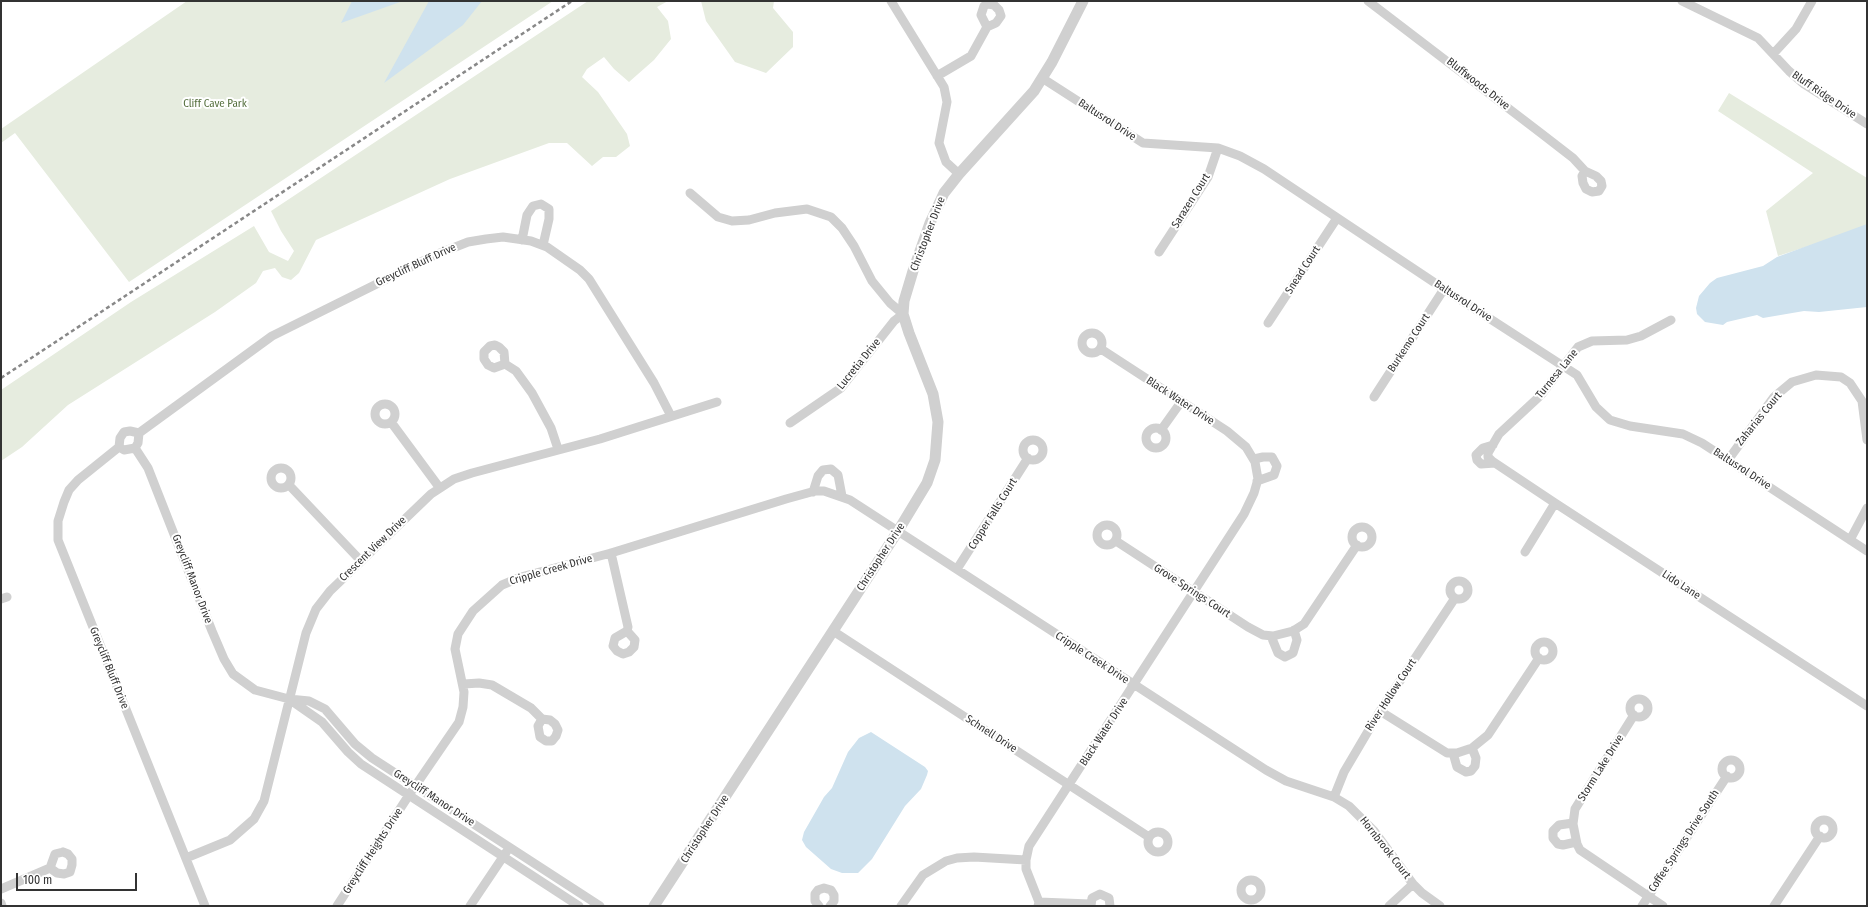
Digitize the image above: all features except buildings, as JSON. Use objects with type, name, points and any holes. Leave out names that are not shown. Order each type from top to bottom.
[{"type":"street","points":[[891,1],[944,88],[947,102],[939,143],[946,162],[959,174]]},
{"type":"street","name":"Christopher Drive","points":[[658,905],[898,531],[927,483],[935,460],[938,433],[936,408],[933,394],[903,314],[908,289],[935,209],[944,194],[959,174],[1024,103],[1042,78],[1083,1]]},
{"type":"street","name":"Bluffwoods Drive","points":[[1368,1],[1573,158],[1585,171]]},
{"type":"street","name":"Bluff Ridge Drive","points":[[1682,1],[1758,38],[1774,53],[1789,71],[1804,84],[1867,124]]},
{"type":"street","points":[[1774,53],[1796,29],[1812,1]]},
{"type":"street","points":[[937,76],[971,56],[987,27]]},
{"type":"street","name":"Baltusrol Drive","points":[[1042,78],[1143,143],[1218,148],[1240,156],[1264,169],[1444,289],[1577,375],[1596,407],[1610,420],[1630,426],[1683,434],[1702,443],[1867,551]]},
{"type":"street","name":"Sarazen Court","points":[[1159,252],[1208,177],[1218,148]]},
{"type":"street","points":[[690,193],[718,217],[732,221],[749,220],[775,213],[807,209],[832,217],[842,228],[854,246],[872,281],[890,303],[903,314]]},
{"type":"street","points":[[522,240],[528,215],[533,206],[541,204],[549,209],[549,220],[543,246]]},
{"type":"street","name":"Snead Court","points":[[1268,323],[1337,218]]},
{"type":"street","name":"Greycliff Bluff Drive","points":[[205,906],[58,540],[58,521],[69,490],[93,467],[119,447],[120,438],[124,432],[130,431],[139,433],[235,362],[287,328],[435,255],[462,245],[486,239],[504,237],[543,246],[564,258],[588,279],[654,383],[671,416]]},
{"type":"street","name":"Burkemo Court","points":[[1374,397],[1444,289]]},
{"type":"street","name":"Lucretia Drive","points":[[790,423],[841,388],[894,322],[903,314]]},
{"type":"street","name":"Turnesa Lane","points":[[1492,460],[1488,453],[1499,434],[1541,396],[1578,347],[1592,341],[1627,340],[1641,336],[1671,320]]},
{"type":"street","name":"Black Water Drive","points":[[1038,904],[1026,869],[1029,846],[1195,593],[1244,514],[1254,493],[1257,481],[1254,459],[1246,447],[1227,431],[1180,402],[1101,349]]},
{"type":"street","points":[[505,364],[516,371],[532,393],[551,428],[558,450]]},
{"type":"street","name":"Zaharias Court","points":[[1728,460],[1774,397],[1792,382],[1816,375],[1841,377],[1850,383],[1862,401],[1867,440]]},
{"type":"street","name":"Crescent View Drive","points":[[186,858],[230,840],[254,819],[264,801],[306,633],[316,609],[330,591],[439,487],[472,473],[600,439],[717,402]]},
{"type":"street","points":[[1161,430],[1180,402]]},
{"type":"street","points":[[391,422],[439,487]]},
{"type":"street","points":[[119,447],[124,450],[135,448],[138,443],[139,433]]},
{"type":"street","name":"Greycliff Manor Drive","points":[[135,448],[148,468],[212,631],[233,674],[255,690],[289,699],[309,701],[325,709],[355,744],[372,758],[510,846],[600,906]]},
{"type":"street","points":[[1254,459],[1272,457],[1277,466],[1274,475],[1257,481]]},
{"type":"street","name":"Copper Falls Court","points":[[958,569],[1028,458]]},
{"type":"street","name":"Lido Lane","points":[[1492,460],[1555,503],[1867,706]]},
{"type":"street","points":[[813,492],[818,476],[824,470],[831,470],[838,475],[842,496]]},
{"type":"street","points":[[289,485],[361,561]]},
{"type":"street","name":"Cripple Creek Drive","points":[[409,795],[459,722],[463,706],[464,684],[457,664],[455,649],[458,634],[473,611],[502,585],[521,577],[611,553],[813,492],[824,491],[842,496],[898,531],[1134,686],[1266,770],[1286,781],[1334,796],[1349,806]]},
{"type":"street","points":[[1525,552],[1555,503]]},
{"type":"street","points":[[1850,540],[1867,508]]},
{"type":"street","name":"Grove Springs Court","points":[[1116,541],[1248,627],[1264,635],[1271,636]]},
{"type":"street","points":[[1294,630],[1297,640],[1293,653],[1285,657],[1278,654],[1271,636],[1283,635],[1304,624],[1357,545]]},
{"type":"street","points":[[611,553],[628,627],[627,631]]},
{"type":"street","name":"River Hollow Court","points":[[1334,796],[1344,772],[1380,711],[1455,598]]},
{"type":"street","name":"Schnell Drive","points":[[833,631],[1149,837]]},
{"type":"street","points":[[1380,711],[1447,753],[1472,748],[1488,735],[1539,658]]},
{"type":"street","points":[[464,684],[479,682],[492,685],[531,708],[542,719]]},
{"type":"street","name":"Greycliff Manor Drive","points":[[289,699],[322,722],[348,752],[361,764],[579,906],[585,896]]},
{"type":"street","name":"Storm Lake Drive","points":[[1576,842],[1573,823],[1575,809],[1634,715]]},
{"type":"street","points":[[1453,752],[1457,767],[1466,772],[1471,771],[1475,766],[1476,758],[1472,748]]},
{"type":"street","name":"Coffee Springs Drive South","points":[[1642,906],[1727,776]]},
{"type":"street","name":"Greycliff Heights Drive","points":[[337,906],[409,795]]},
{"type":"street","name":"Hornbrook Court","points":[[1349,806],[1374,831],[1413,884],[1389,906]]},
{"type":"street","points":[[1573,823],[1559,825],[1555,828],[1552,835],[1558,844],[1568,845],[1576,842],[1580,850],[1584,853],[1663,906]]},
{"type":"street","points":[[1774,906],[1820,836]]},
{"type":"street","points":[[470,906],[510,846]]},
{"type":"street","points":[[901,906],[923,875],[946,861],[969,857],[1026,860]]},
{"type":"street","points":[[1,889],[50,868]]},
{"type":"street","points":[[1413,884],[1422,893],[1440,906]]},
{"type":"street","points":[[819,906],[816,903],[815,896],[816,892],[822,888],[829,889],[833,892],[835,898],[834,905]]},
{"type":"street","points":[[1038,904],[1091,905],[1094,896],[1103,894],[1109,898],[1110,906]]},
{"type":"green space","name":"Cliff Cave Park","points":[[187,1],[553,1],[129,282],[15,133],[1,143],[1,129]]},
{"type":"green space","points":[[588,1],[668,1],[657,7],[668,21],[671,39],[654,60],[629,82],[614,69],[604,57],[587,69],[582,77],[598,92],[627,134],[630,146],[616,157],[603,157],[592,166],[567,143],[549,143],[450,179],[316,240],[299,273],[291,280],[282,277],[275,268],[263,271],[256,283],[215,312],[68,405],[22,447],[1,461],[1,390],[131,302],[254,226],[269,252],[288,261],[294,251],[281,231],[271,211]]},
{"type":"green space","points":[[701,1],[774,1],[773,8],[793,32],[793,47],[766,73],[735,62],[706,21]]},
{"type":"green space","points":[[1729,93],[1867,178],[1867,227],[1778,256],[1766,211],[1813,173],[1718,111]]},
{"type":"water","points":[[352,1],[403,1],[341,23]]},
{"type":"water","points":[[429,1],[482,1],[463,25],[384,83]]},
{"type":"water","points":[[1867,224],[1867,307],[1819,312],[1804,311],[1763,318],[1757,315],[1727,322],[1723,325],[1705,322],[1697,314],[1696,308],[1699,296],[1710,283],[1717,278],[1763,266],[1777,257]]},
{"type":"water","points":[[871,732],[925,767],[928,771],[921,789],[905,806],[872,859],[858,873],[842,873],[831,869],[806,847],[802,840],[804,832],[824,797],[832,788],[848,752],[859,738]]},
{"type":"railway","points":[[1,378],[572,1]]}]
